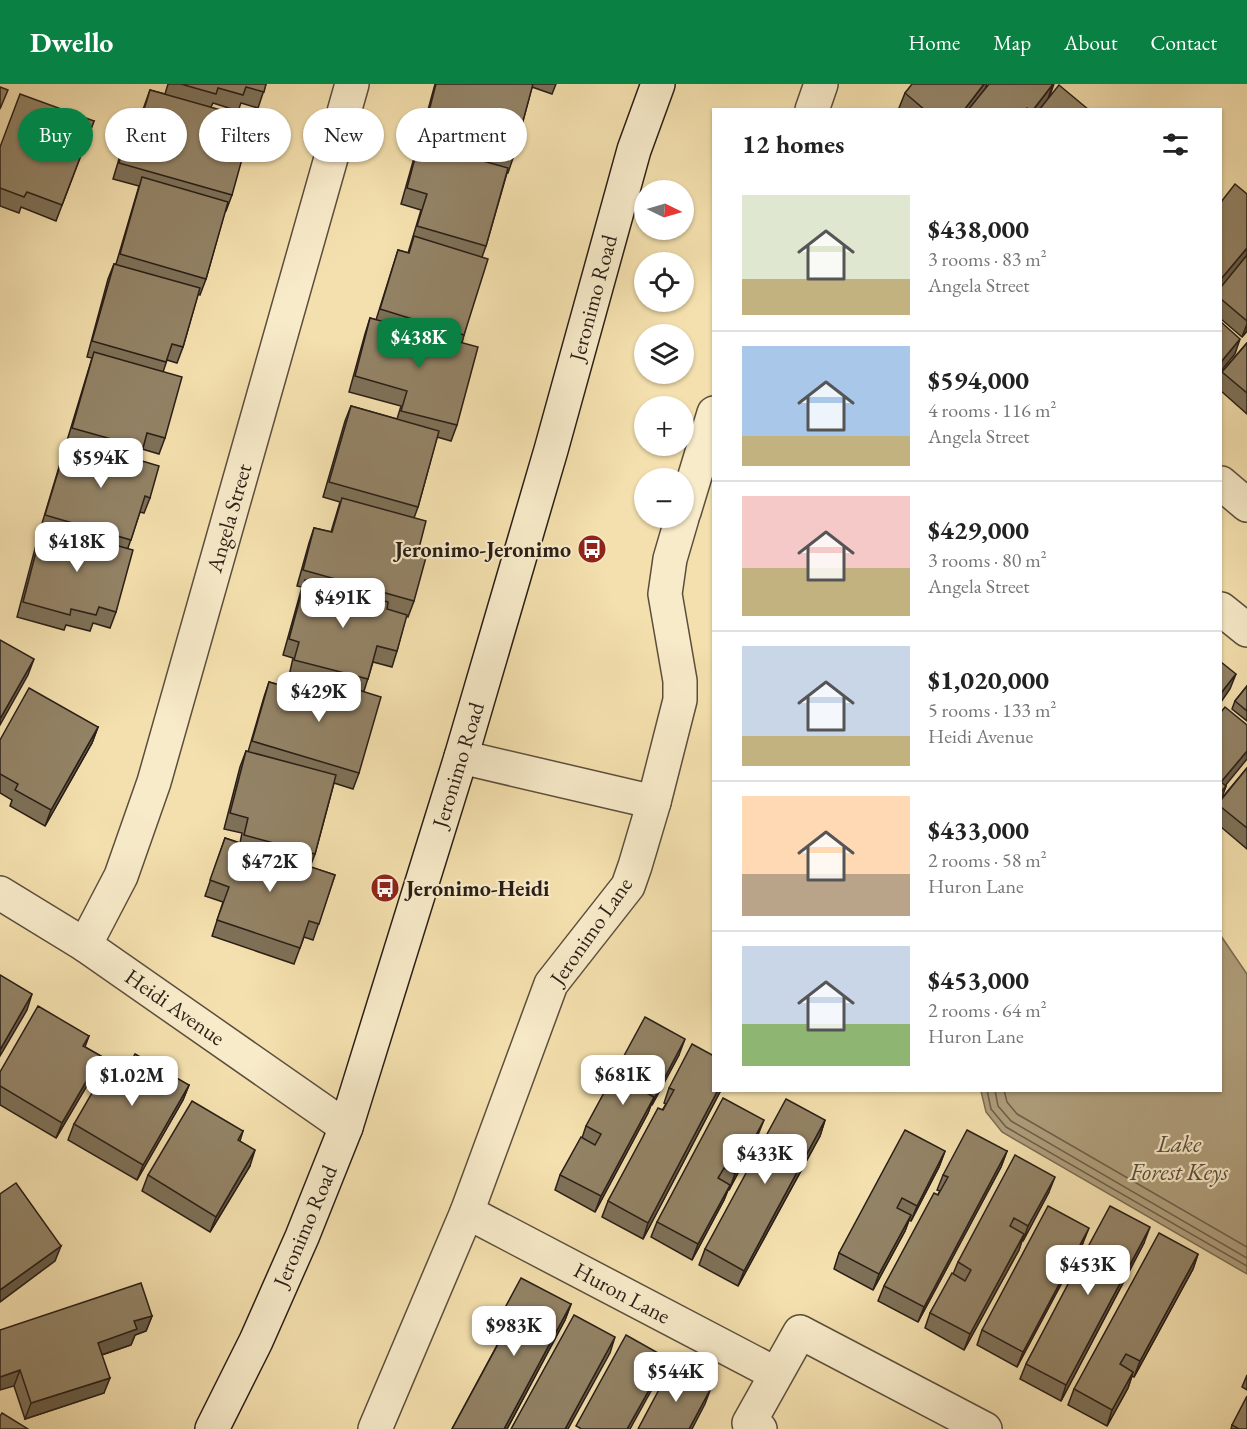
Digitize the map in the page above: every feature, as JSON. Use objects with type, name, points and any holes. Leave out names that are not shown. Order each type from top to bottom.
[{"type":"street","name":"Angela Street","points":[[85,945],[122,876],[154,782],[352,84]]},
{"type":"street","name":"Jeronimo Road","points":[[212,1429],[256,1341],[302,1237],[346,1127],[461,757],[551,450],[634,150],[658,84]]},
{"type":"street","points":[[813,108],[821,84]]},
{"type":"street","points":[[694,479],[712,420]]},
{"type":"street","points":[[1222,484],[1247,505]]},
{"type":"street","name":"Jeronimo Lane","points":[[375,1429],[467,1212],[551,984],[628,886],[654,802],[680,700],[680,681],[665,594],[670,559],[679,528]]},
{"type":"street","points":[[1222,610],[1247,630]]},
{"type":"street","points":[[461,757],[654,802]]},
{"type":"street","name":"Heidi Avenue","points":[[0,892],[85,945],[346,1127]]},
{"type":"street","name":"Huron Lane","points":[[467,1212],[776,1374]]},
{"type":"street","points":[[760,1429],[749,1423],[800,1332],[985,1429]]},
{"type":"water","name":"Lake Forest Keys","points":[[1222,937],[1247,974],[1247,1274],[1002,1132],[986,1112],[981,1092],[1222,1092]]},
{"type":"building","points":[[181,84],[266,84],[264,92],[246,87],[243,95],[218,88],[216,94]]},
{"type":"building","points":[[436,84],[533,84],[527,108],[430,108]]},
{"type":"building","points":[[912,84],[984,84],[966,108],[923,108],[905,93]]},
{"type":"building","points":[[989,84],[1053,84],[1035,108],[970,108]]},
{"type":"building","points":[[1059,85],[1087,108],[1041,108]]},
{"type":"building","points":[[0,87],[8,90],[0,109]]},
{"type":"building","points":[[150,90],[214,108],[199,108],[199,162],[241,162],[232,195],[119,163],[187,162],[187,108],[144,108]]},
{"type":"building","points":[[20,94],[58,108],[18,108],[18,162],[78,162],[62,205],[27,192],[24,197],[0,188],[0,147]]},
{"type":"building","points":[[414,162],[487,162],[508,168],[486,246],[417,226],[427,194],[407,188]]},
{"type":"building","points":[[142,177],[228,202],[206,279],[120,254]]},
{"type":"building","points":[[1235,184],[1247,194],[1247,248],[1222,278],[1222,201]]},
{"type":"building","points":[[414,236],[488,259],[464,335],[380,309],[398,250],[409,253]]},
{"type":"building","points":[[1247,255],[1247,321],[1222,300],[1222,286]]},
{"type":"building","points":[[114,264],[200,288],[183,347],[172,344],[166,362],[92,341]]},
{"type":"building","points":[[370,318],[478,347],[457,425],[401,411],[407,391],[355,376]]},
{"type":"building","points":[[1222,323],[1240,339],[1222,361]]},
{"type":"building","points":[[1247,343],[1247,393],[1222,372]]},
{"type":"building","points":[[94,352],[182,377],[165,438],[147,433],[143,448],[72,428]]},
{"type":"building","points":[[351,406],[439,431],[418,507],[329,482]]},
{"type":"building","points":[[68,439],[159,466],[150,498],[145,496],[131,540],[45,515]]},
{"type":"building","points":[[342,498],[426,521],[419,548],[428,550],[414,601],[303,570],[314,528],[332,532]]},
{"type":"building","points":[[43,525],[133,550],[116,612],[99,607],[96,615],[71,609],[70,615],[23,602]]},
{"type":"building","points":[[305,580],[388,602],[387,609],[407,615],[397,651],[377,646],[368,679],[294,660],[299,642],[289,639]]},
{"type":"building","points":[[0,640],[34,659],[0,719]]},
{"type":"building","points":[[1222,663],[1236,674],[1222,692]]},
{"type":"building","points":[[326,680],[381,697],[359,773],[252,741],[269,682],[321,697]]},
{"type":"building","points":[[1247,686],[1247,711],[1235,701]]},
{"type":"building","points":[[29,688],[98,727],[51,810],[15,790],[18,784],[0,774],[0,740]]},
{"type":"building","points":[[1225,707],[1247,725],[1247,751],[1222,781],[1222,711]]},
{"type":"building","points":[[246,751],[336,775],[315,854],[244,835],[248,818],[230,813]]},
{"type":"building","points":[[1247,768],[1247,828],[1222,808],[1222,799]]},
{"type":"building","points":[[225,838],[335,875],[319,924],[309,921],[300,948],[217,920],[229,887],[210,880]]},
{"type":"building","points":[[0,975],[32,994],[0,1050]]},
{"type":"building","points":[[38,1006],[89,1036],[83,1046],[101,1056],[62,1123],[0,1086],[0,1072]]},
{"type":"building","points":[[645,1017],[685,1039],[658,1090],[644,1082],[639,1089],[654,1097],[601,1196],[560,1175],[581,1137],[595,1145],[601,1134],[586,1126]]},
{"type":"building","points":[[692,1044],[712,1055],[712,1092],[717,1092],[648,1223],[608,1201],[658,1108],[663,1110],[674,1090],[669,1088]]},
{"type":"building","points":[[135,1054],[189,1085],[143,1165],[74,1124],[111,1060],[127,1069]]},
{"type":"building","points":[[723,1098],[764,1120],[735,1174],[724,1168],[718,1178],[730,1185],[698,1244],[657,1222]]},
{"type":"building","points":[[786,1099],[825,1120],[744,1271],[705,1249]]},
{"type":"building","points":[[192,1101],[243,1131],[238,1140],[255,1150],[216,1217],[148,1175]]},
{"type":"building","points":[[905,1130],[945,1151],[917,1206],[902,1198],[897,1208],[911,1215],[879,1274],[839,1253]]},
{"type":"building","points":[[967,1130],[1007,1151],[924,1307],[884,1286],[934,1193],[938,1195],[948,1177],[943,1175]]},
{"type":"building","points":[[1015,1155],[1055,1177],[1028,1226],[1014,1218],[1010,1226],[1024,1234],[970,1334],[930,1313],[952,1273],[965,1281],[971,1270],[958,1262]]},
{"type":"building","points":[[16,1183],[61,1246],[0,1290],[0,1194]]},
{"type":"building","points":[[1048,1206],[1089,1228],[1023,1352],[982,1330]]},
{"type":"building","points":[[1110,1206],[1150,1227],[1066,1385],[1026,1364],[1077,1267],[1087,1273],[1093,1263],[1082,1258]]},
{"type":"building","points":[[1159,1233],[1198,1254],[1140,1361],[1126,1354],[1120,1364],[1133,1372],[1112,1410],[1074,1389]]},
{"type":"building","points":[[521,1278],[571,1304],[504,1429],[452,1429],[510,1322],[500,1317]]},
{"type":"building","points":[[141,1283],[152,1316],[134,1321],[137,1329],[98,1343],[110,1378],[31,1403],[20,1370],[0,1377],[0,1330]]},
{"type":"building","points":[[574,1315],[615,1337],[565,1429],[511,1429]]},
{"type":"building","points":[[626,1335],[667,1358],[627,1429],[580,1429],[576,1426]]},
{"type":"building","points":[[671,1367],[711,1388],[689,1429],[638,1429]]},
{"type":"building","points":[[1247,1396],[1247,1429],[1239,1429],[1232,1425]]},
{"type":"building","points":[[2,1413],[28,1429],[0,1429]]},
{"type":"place","name":"Jeronimo-Jeronimo","points":[[592,549]]},
{"type":"place","name":"Jeronimo-Heidi","points":[[385,888]]}]
